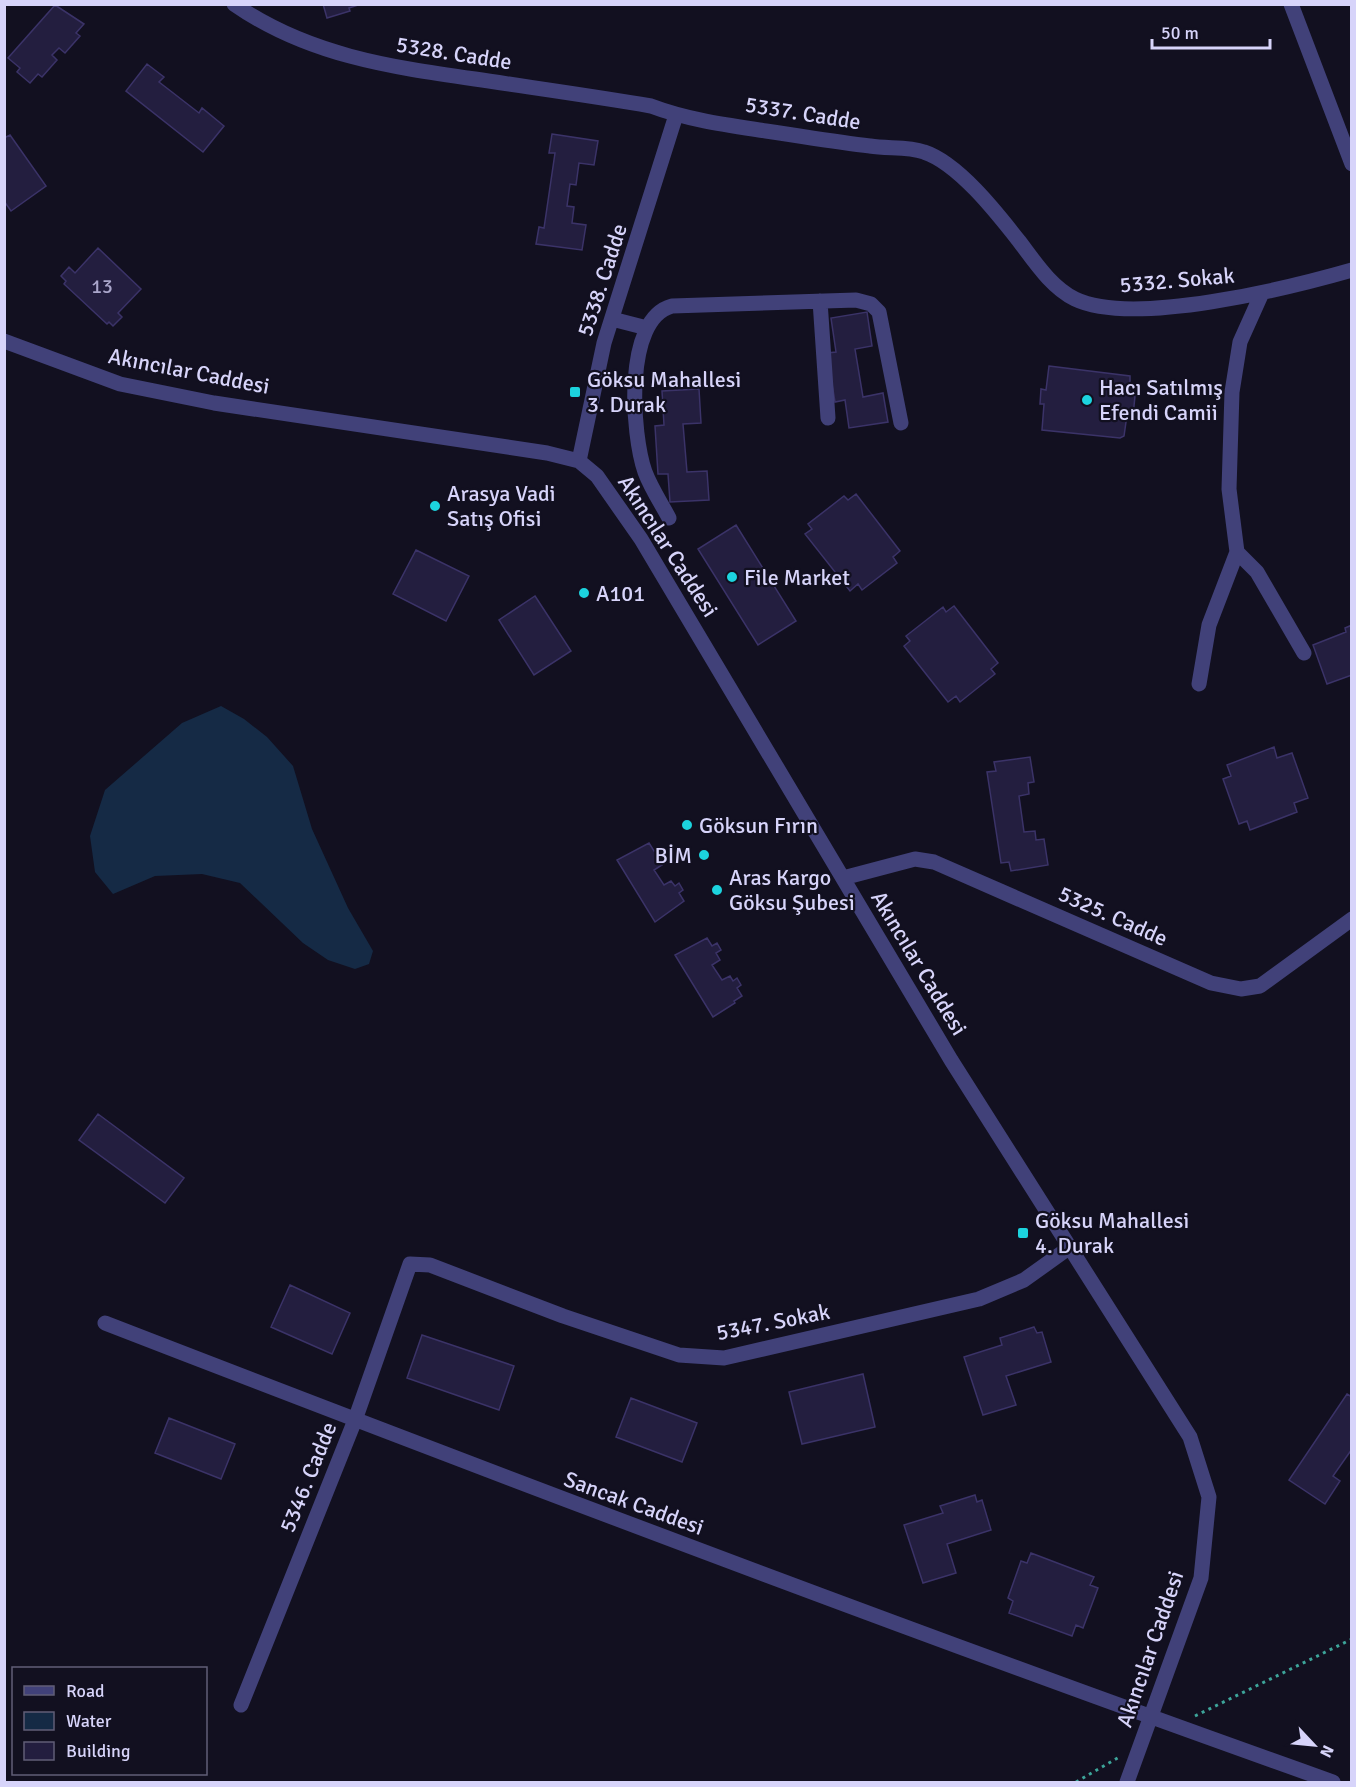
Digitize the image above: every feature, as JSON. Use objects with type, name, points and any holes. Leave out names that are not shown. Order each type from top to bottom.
[{"type":"street","name":"5328. Cadde","points":[[234,4],[283,34],[337,54],[391,67],[651,106],[676,115]]},
{"type":"street","points":[[1291,4],[1352,164]]},
{"type":"street","name":"5337. Cadde","points":[[676,115],[872,147],[923,151]]},
{"type":"street","name":"5338. Cadde","points":[[579,461],[604,343],[676,115]]},
{"type":"street","name":"5332. Sokak","points":[[923,151],[944,162],[970,186],[1005,223],[1050,282],[1074,299],[1100,309],[1142,309],[1227,300],[1352,270]]},
{"type":"street","points":[[1199,684],[1209,625],[1237,552],[1229,489],[1232,392],[1240,342],[1262,293]]},
{"type":"street","points":[[669,518],[645,472],[634,410],[642,338],[653,317],[662,309],[672,306],[856,300],[871,304],[879,312],[901,423]]},
{"type":"street","points":[[820,301],[828,418]]},
{"type":"street","points":[[612,319],[647,328]]},
{"type":"street","name":"Akıncılar Caddesi","points":[[4,341],[120,384],[214,403],[489,442],[579,461],[597,476],[641,539],[951,1060],[1190,1437],[1209,1497],[1201,1578],[1126,1782]]},
{"type":"street","points":[[1237,552],[1257,572],[1304,653]]},
{"type":"street","name":"5325. Cadde","points":[[843,878],[915,859],[934,862],[1211,983],[1241,989],[1260,986],[1352,919]]},
{"type":"street","name":"5347. Sokak","points":[[410,1264],[430,1265],[563,1316],[679,1355],[724,1358],[980,1299],[1024,1280],[1070,1247]]},
{"type":"street","name":"5346. Cadde","points":[[241,1706],[355,1420],[410,1264]]},
{"type":"street","name":"Sancak Caddesi","points":[[105,1323],[608,1518],[1150,1718],[1334,1782]]},
{"type":"path","points":[[1174,1726],[1352,1639]]},
{"type":"path","points":[[1076,1782],[1140,1744]]},
{"type":"water","points":[[221,706],[244,719],[267,737],[293,766],[312,829],[348,908],[373,951],[369,964],[355,969],[328,960],[303,943],[240,883],[202,874],[155,876],[113,894],[95,872],[90,836],[105,790],[182,723]]},
{"type":"building","points":[[323,4],[361,4],[349,8],[350,11],[327,18]]},
{"type":"building","points":[[55,5],[84,24],[76,33],[80,36],[65,53],[59,48],[52,55],[57,60],[42,77],[38,74],[30,83],[17,72],[20,68],[8,58]]},
{"type":"building","points":[[147,64],[164,77],[159,82],[199,113],[202,108],[224,126],[203,152],[126,91]]},
{"type":"building","points":[[552,134],[598,141],[594,165],[579,163],[576,185],[570,184],[567,206],[574,207],[572,223],[586,225],[582,250],[536,244],[539,227],[544,228],[555,153],[549,153]]},
{"type":"building","points":[[10,135],[46,186],[11,211],[4,201],[4,138]]},
{"type":"building","points":[[98,248],[141,289],[118,313],[122,317],[113,326],[109,322],[107,324],[64,284],[66,281],[61,276],[69,267],[75,273]]},
{"type":"building","points":[[867,312],[872,346],[855,349],[863,397],[883,393],[888,422],[849,428],[845,400],[835,402],[827,353],[836,352],[831,318]]},
{"type":"building","name":"Hacı Satılmış Efendi Camii","points":[[1049,366],[1130,376],[1130,396],[1135,396],[1133,416],[1127,415],[1124,436],[1120,438],[1042,430],[1044,404],[1040,404],[1041,389],[1046,390]]},
{"type":"building","points":[[699,389],[701,423],[683,424],[687,472],[707,471],[709,500],[670,502],[668,474],[658,474],[655,426],[664,425],[662,391]]},
{"type":"building","points":[[856,494],[900,551],[893,557],[897,563],[862,590],[858,584],[850,591],[805,534],[812,529],[808,524],[844,496],[848,500]]},
{"type":"building","points":[[736,525],[796,621],[758,645],[698,549]]},
{"type":"building","points":[[416,550],[469,576],[446,621],[393,594]]},
{"type":"building","points":[[535,596],[571,651],[534,675],[499,620]]},
{"type":"building","points":[[954,606],[998,663],[991,669],[995,674],[960,702],[956,696],[948,702],[904,646],[910,641],[906,636],[943,607],[946,612]]},
{"type":"building","points":[[1352,625],[1352,675],[1327,684],[1313,645],[1346,632],[1345,628]]},
{"type":"building","points":[[1274,747],[1277,758],[1292,753],[1308,798],[1294,803],[1297,812],[1250,830],[1247,821],[1239,824],[1223,779],[1231,776],[1227,765]]},
{"type":"building","points":[[1030,757],[1034,782],[1028,783],[1029,794],[1019,796],[1024,832],[1035,831],[1036,840],[1044,839],[1048,865],[1011,871],[1009,862],[1001,863],[987,772],[996,771],[994,762]]},
{"type":"building","points":[[649,843],[654,851],[659,848],[663,855],[658,858],[662,865],[654,870],[664,885],[671,881],[675,886],[679,883],[683,890],[679,893],[684,901],[655,922],[617,860]]},
{"type":"building","points":[[707,938],[712,946],[717,943],[721,950],[716,953],[720,960],[712,965],[722,980],[730,976],[733,981],[737,978],[741,985],[737,988],[742,996],[713,1017],[675,955]]},
{"type":"building","points":[[98,1114],[184,1178],[165,1203],[79,1140]]},
{"type":"building","points":[[290,1285],[350,1313],[332,1354],[271,1327]]},
{"type":"building","points":[[1034,1327],[1037,1333],[1042,1332],[1051,1362],[1006,1376],[1016,1405],[983,1415],[964,1357],[1002,1345],[1000,1338]]},
{"type":"building","points":[[422,1335],[514,1366],[499,1410],[407,1378]]},
{"type":"building","points":[[863,1374],[875,1427],[802,1444],[789,1392]]},
{"type":"building","points":[[1347,1394],[1352,1397],[1352,1449],[1333,1476],[1340,1481],[1325,1504],[1289,1480]]},
{"type":"building","points":[[631,1398],[697,1423],[682,1462],[616,1437]]},
{"type":"building","points":[[169,1418],[235,1444],[221,1479],[155,1453]]},
{"type":"building","points":[[975,1495],[977,1502],[982,1500],[991,1530],[947,1544],[956,1573],[923,1583],[904,1525],[943,1513],[940,1506]]},
{"type":"building","points":[[1031,1553],[1094,1577],[1090,1585],[1098,1588],[1083,1628],[1076,1625],[1072,1636],[1009,1613],[1013,1601],[1008,1598],[1021,1561],[1027,1563]]},
{"type":"place","name":"Göksu Mahallesi 3. Durak","points":[[575,392]]},
{"type":"place","name":"Hacı Satılmış Efendi Camii","points":[[1087,400]]},
{"type":"place","name":"Arasya Vadi Satış Ofisi","points":[[435,506]]},
{"type":"place","name":"File Market","points":[[732,577]]},
{"type":"place","name":"A101","points":[[584,593]]},
{"type":"place","name":"Göksun Fırın","points":[[687,825]]},
{"type":"place","name":"BİM","points":[[704,855]]},
{"type":"place","name":"Aras Kargo Göksu Şubesi","points":[[717,890]]},
{"type":"place","name":"Göksu Mahallesi 4. Durak","points":[[1023,1233]]}]
